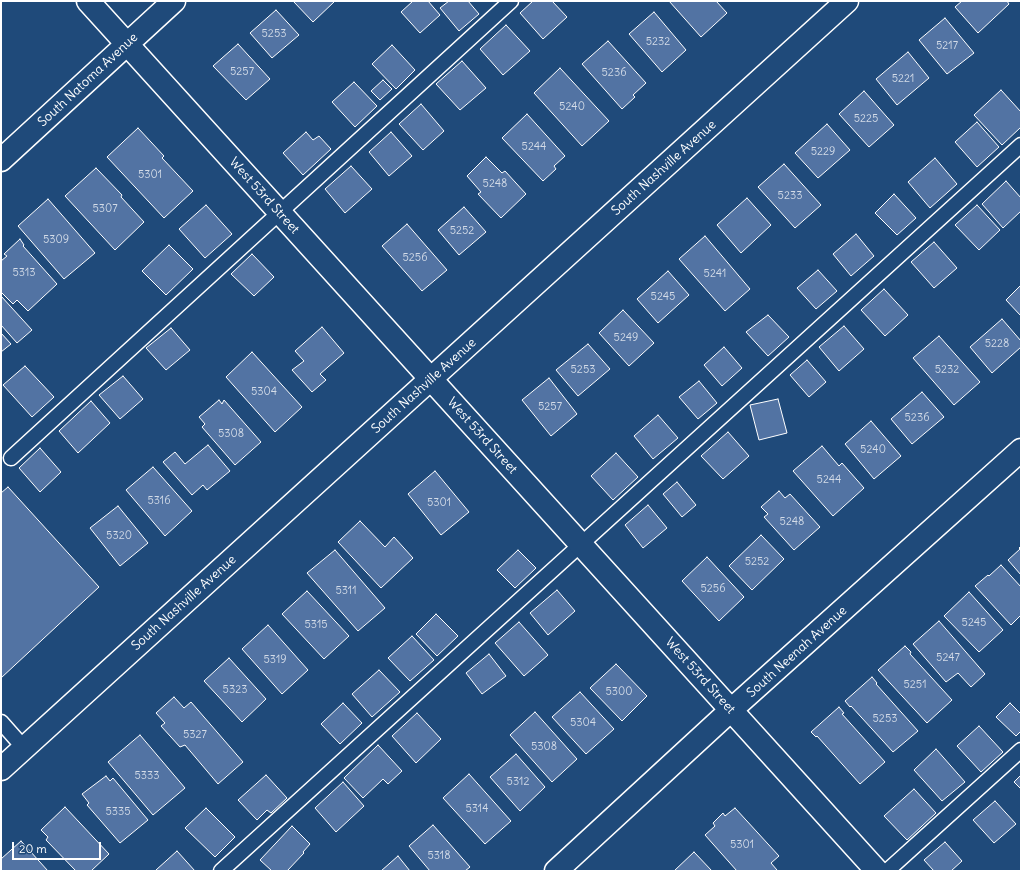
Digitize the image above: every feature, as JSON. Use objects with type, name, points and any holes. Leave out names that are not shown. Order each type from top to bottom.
[{"type":"street","name":"West 53rd Street","points":[[88,1],[877,871]]},
{"type":"street","name":"South Natoma Avenue","points":[[1,160],[174,1]]},
{"type":"street","name":"South Nashville Avenue","points":[[1,769],[847,1]]},
{"type":"street","name":"South Neenah Avenue","points":[[556,871],[732,710],[1021,450]]},
{"type":"lane","points":[[11,458],[511,1]]},
{"type":"lane","points":[[221,871],[1021,145]]},
{"type":"lane","points":[[1,722],[24,748]]},
{"type":"lane","points":[[887,871],[1021,750]]},
{"type":"building","points":[[293,1],[335,1],[313,22]]},
{"type":"building","points":[[413,1],[428,1],[440,15],[420,33],[401,12]]},
{"type":"building","points":[[449,1],[468,1],[479,14],[459,31],[440,8]]},
{"type":"building","points":[[533,1],[552,1],[567,17],[543,39],[520,13]]},
{"type":"building","points":[[669,1],[716,1],[727,13],[701,37]]},
{"type":"building","points":[[962,1],[1007,1],[1009,4],[978,33],[955,7]]},
{"type":"building","points":[[276,10],[299,35],[272,58],[250,33]]},
{"type":"building","points":[[654,12],[686,50],[662,72],[629,34]]},
{"type":"building","points":[[945,18],[974,53],[947,74],[919,40]]},
{"type":"building","points":[[506,25],[530,51],[503,75],[480,49]]},
{"type":"building","points":[[608,41],[646,83],[633,95],[635,97],[622,109],[582,64]]},
{"type":"building","points":[[238,44],[270,79],[246,100],[213,66]]},
{"type":"building","points":[[392,45],[415,70],[396,89],[372,64]]},
{"type":"building","points":[[908,52],[929,78],[897,105],[876,79]]},
{"type":"building","points":[[462,61],[486,88],[460,110],[436,84]]},
{"type":"building","points":[[560,68],[609,121],[582,146],[534,93]]},
{"type":"building","points":[[383,80],[392,89],[380,100],[371,91]]},
{"type":"building","points":[[354,82],[377,106],[355,127],[332,102]]},
{"type":"building","points":[[1001,90],[1021,112],[1021,127],[1002,145],[974,115]]},
{"type":"building","points":[[864,91],[894,125],[869,147],[839,114]]},
{"type":"building","points":[[421,104],[444,131],[423,150],[399,124]]},
{"type":"building","points":[[527,114],[565,156],[554,166],[556,169],[543,181],[502,138]]},
{"type":"building","points":[[977,122],[999,147],[977,167],[955,142]]},
{"type":"building","points":[[827,124],[850,150],[818,178],[795,153]]},
{"type":"building","points":[[138,128],[164,156],[162,158],[193,191],[164,218],[107,157]]},
{"type":"building","points":[[306,132],[313,140],[319,136],[331,149],[303,175],[283,153]]},
{"type":"building","points":[[391,132],[412,156],[389,176],[369,152]]},
{"type":"building","points":[[486,157],[502,173],[505,171],[526,194],[501,218],[478,194],[481,192],[467,176]]},
{"type":"building","points":[[935,158],[957,184],[930,208],[908,182]]},
{"type":"building","points":[[784,164],[821,205],[795,228],[758,187]]},
{"type":"building","points":[[351,166],[372,189],[345,213],[325,189]]},
{"type":"building","points":[[96,168],[122,195],[121,197],[144,222],[115,250],[65,196]]},
{"type":"building","points":[[1006,181],[1021,198],[1021,211],[1003,228],[982,204]]},
{"type":"building","points":[[894,194],[916,218],[897,235],[875,213]]},
{"type":"building","points":[[747,198],[771,225],[741,253],[717,225]]},
{"type":"building","points":[[48,199],[95,253],[64,279],[18,226]]},
{"type":"building","points":[[206,205],[232,234],[205,258],[179,229]]},
{"type":"building","points":[[977,205],[1000,230],[979,250],[955,225]]},
{"type":"building","points":[[464,207],[486,232],[459,255],[438,230]]},
{"type":"building","points":[[407,224],[447,270],[422,291],[382,246]]},
{"type":"building","points":[[856,234],[874,256],[851,276],[833,254]]},
{"type":"building","points":[[705,236],[750,289],[725,311],[679,259]]},
{"type":"building","points":[[20,239],[24,245],[23,246],[57,284],[28,311],[17,300],[13,304],[1,292],[1,261],[7,256],[4,254]]},
{"type":"building","points":[[934,242],[957,268],[934,288],[911,262]]},
{"type":"building","points":[[169,245],[193,269],[166,295],[142,271]]},
{"type":"building","points":[[252,254],[274,277],[254,296],[231,274]]},
{"type":"building","points":[[818,270],[837,291],[816,309],[797,288]]},
{"type":"building","points":[[668,271],[689,295],[658,323],[637,299]]},
{"type":"building","points":[[1021,285],[1021,316],[1006,300]]},
{"type":"building","points":[[884,289],[908,315],[885,336],[861,310]]},
{"type":"building","points":[[1,296],[32,330],[17,343],[1,325]]},
{"type":"building","points":[[623,310],[654,343],[629,366],[599,333]]},
{"type":"building","points":[[768,315],[789,337],[768,356],[746,332]]},
{"type":"building","points":[[1002,319],[1021,341],[1021,347],[992,373],[970,347]]},
{"type":"building","points":[[844,326],[864,349],[839,371],[819,347]]},
{"type":"building","points":[[322,327],[344,353],[320,374],[326,380],[312,392],[292,370],[304,361],[295,351]]},
{"type":"building","points":[[171,328],[190,350],[166,370],[146,348]]},
{"type":"building","points":[[1,333],[11,344],[1,352]]},
{"type":"building","points":[[939,336],[980,382],[954,405],[913,358]]},
{"type":"building","points":[[588,344],[610,369],[578,396],[556,370]]},
{"type":"building","points":[[724,347],[742,368],[722,386],[704,365]]},
{"type":"building","points":[[252,352],[302,407],[275,432],[226,377]]},
{"type":"building","points":[[807,360],[826,382],[809,397],[790,375]]},
{"type":"building","points":[[25,366],[54,397],[32,417],[3,385]]},
{"type":"building","points":[[123,376],[143,399],[120,419],[99,395]]},
{"type":"building","points":[[549,378],[577,414],[551,436],[522,400]]},
{"type":"building","points":[[699,381],[717,403],[698,419],[679,397]]},
{"type":"building","points":[[922,392],[944,417],[912,444],[891,419]]},
{"type":"building","points":[[778,399],[787,433],[759,440],[750,405]]},
{"type":"building","points":[[219,400],[222,404],[224,400],[261,442],[235,465],[202,427],[205,424],[199,417]]},
{"type":"building","points":[[91,401],[110,423],[78,453],[59,431]]},
{"type":"building","points":[[658,415],[678,438],[653,459],[634,436]]},
{"type":"building","points":[[871,421],[901,456],[874,479],[845,444]]},
{"type":"building","points":[[728,432],[749,456],[723,479],[701,456]]},
{"type":"building","points":[[208,445],[230,471],[207,490],[203,485],[192,495],[163,462],[175,452],[185,464]]},
{"type":"building","points":[[822,446],[839,466],[842,463],[864,488],[833,516],[793,471]]},
{"type":"building","points":[[40,448],[61,472],[40,492],[19,468]]},
{"type":"building","points":[[616,453],[638,477],[613,500],[591,476]]},
{"type":"building","points":[[153,467],[192,511],[165,536],[126,490]]},
{"type":"building","points":[[435,471],[469,512],[441,535],[408,494]]},
{"type":"building","points":[[677,482],[696,505],[682,517],[663,494]]},
{"type":"building","points":[[8,487],[99,587],[1,678],[1,493]]},
{"type":"building","points":[[779,491],[785,498],[790,494],[820,527],[794,550],[764,517],[768,514],[761,507]]},
{"type":"building","points":[[648,505],[667,528],[643,548],[625,525]]},
{"type":"building","points":[[118,506],[148,543],[120,566],[90,528]]},
{"type":"building","points":[[360,521],[385,547],[394,537],[413,558],[381,588],[338,542]]},
{"type":"building","points":[[761,535],[784,559],[752,590],[729,566]]},
{"type":"building","points":[[1021,546],[1021,575],[1008,560],[1020,549],[1019,548]]},
{"type":"building","points":[[335,550],[385,608],[358,631],[307,573]]},
{"type":"building","points":[[518,550],[536,568],[515,588],[497,570]]},
{"type":"building","points":[[707,557],[744,597],[719,621],[682,581]]},
{"type":"building","points":[[1001,565],[1021,587],[1021,615],[1011,625],[975,586]]},
{"type":"building","points":[[557,590],[575,611],[548,635],[530,613]]},
{"type":"building","points":[[307,591],[349,636],[324,659],[282,614]]},
{"type":"building","points":[[969,592],[1003,630],[979,652],[944,616]]},
{"type":"building","points":[[436,614],[458,636],[437,656],[416,634]]},
{"type":"building","points":[[939,621],[985,674],[971,687],[958,673],[946,682],[913,644]]},
{"type":"building","points":[[519,622],[548,655],[524,676],[495,643]]},
{"type":"building","points":[[268,625],[308,670],[282,694],[242,649]]},
{"type":"building","points":[[412,636],[434,660],[410,681],[388,658]]},
{"type":"building","points":[[905,646],[911,652],[910,654],[952,700],[927,723],[878,670]]},
{"type":"building","points":[[489,654],[506,676],[482,694],[466,673]]},
{"type":"building","points":[[229,658],[266,699],[242,722],[204,681]]},
{"type":"building","points":[[616,664],[647,696],[622,721],[590,688]]},
{"type":"building","points":[[379,670],[400,692],[372,717],[352,694]]},
{"type":"building","points":[[872,677],[877,683],[876,684],[918,731],[893,752],[845,701]]},
{"type":"building","points":[[580,692],[614,729],[586,754],[552,717]]},
{"type":"building","points":[[174,697],[184,708],[191,702],[243,762],[218,784],[185,745],[180,747],[161,726],[165,723],[156,713]]},
{"type":"building","points":[[343,703],[362,723],[340,744],[321,724]]},
{"type":"building","points":[[1010,703],[1021,714],[1021,731],[1016,736],[996,717]]},
{"type":"building","points":[[839,707],[844,713],[842,714],[885,762],[860,784],[817,736],[816,737],[811,732]]},
{"type":"building","points":[[535,712],[577,759],[552,782],[510,735]]},
{"type":"building","points":[[417,713],[441,739],[416,763],[392,736]]},
{"type":"building","points":[[979,726],[1003,752],[981,772],[957,746]]},
{"type":"building","points":[[140,735],[185,788],[153,815],[108,762]]},
{"type":"building","points":[[378,745],[402,771],[388,784],[383,779],[363,798],[344,778]]},
{"type":"building","points":[[936,749],[965,782],[942,801],[914,770]]},
{"type":"building","points":[[516,754],[545,787],[520,811],[490,777]]},
{"type":"building","points":[[469,774],[511,821],[485,844],[443,798]]},
{"type":"building","points":[[266,775],[287,798],[271,813],[267,810],[257,820],[238,800]]},
{"type":"building","points":[[1021,775],[1021,789],[1014,782]]},
{"type":"building","points":[[106,776],[110,781],[113,778],[148,820],[120,843],[87,805],[89,803],[82,794]]},
{"type":"building","points":[[343,782],[364,806],[336,832],[315,808]]},
{"type":"building","points":[[914,789],[936,813],[907,840],[884,816]]},
{"type":"building","points":[[995,801],[1016,824],[994,843],[973,820]]},
{"type":"building","points":[[65,807],[109,854],[91,871],[76,871],[46,840],[48,837],[41,830]]},
{"type":"building","points":[[206,808],[235,837],[215,857],[185,828]]},
{"type":"building","points":[[735,808],[779,856],[771,863],[777,870],[776,871],[737,871],[705,835],[715,826],[713,823],[723,813],[725,816]]},
{"type":"building","points":[[433,825],[470,867],[465,871],[430,871],[409,846]]},
{"type":"building","points":[[292,826],[310,844],[303,852],[304,853],[287,871],[272,871],[260,860]]},
{"type":"building","points":[[21,841],[48,871],[1,871],[1,859]]},
{"type":"building","points":[[945,842],[962,861],[951,871],[934,871],[924,860]]},
{"type":"building","points":[[177,851],[195,871],[156,870]]},
{"type":"building","points":[[694,852],[712,871],[674,871]]},
{"type":"building","points":[[398,856],[410,871],[381,871]]}]
